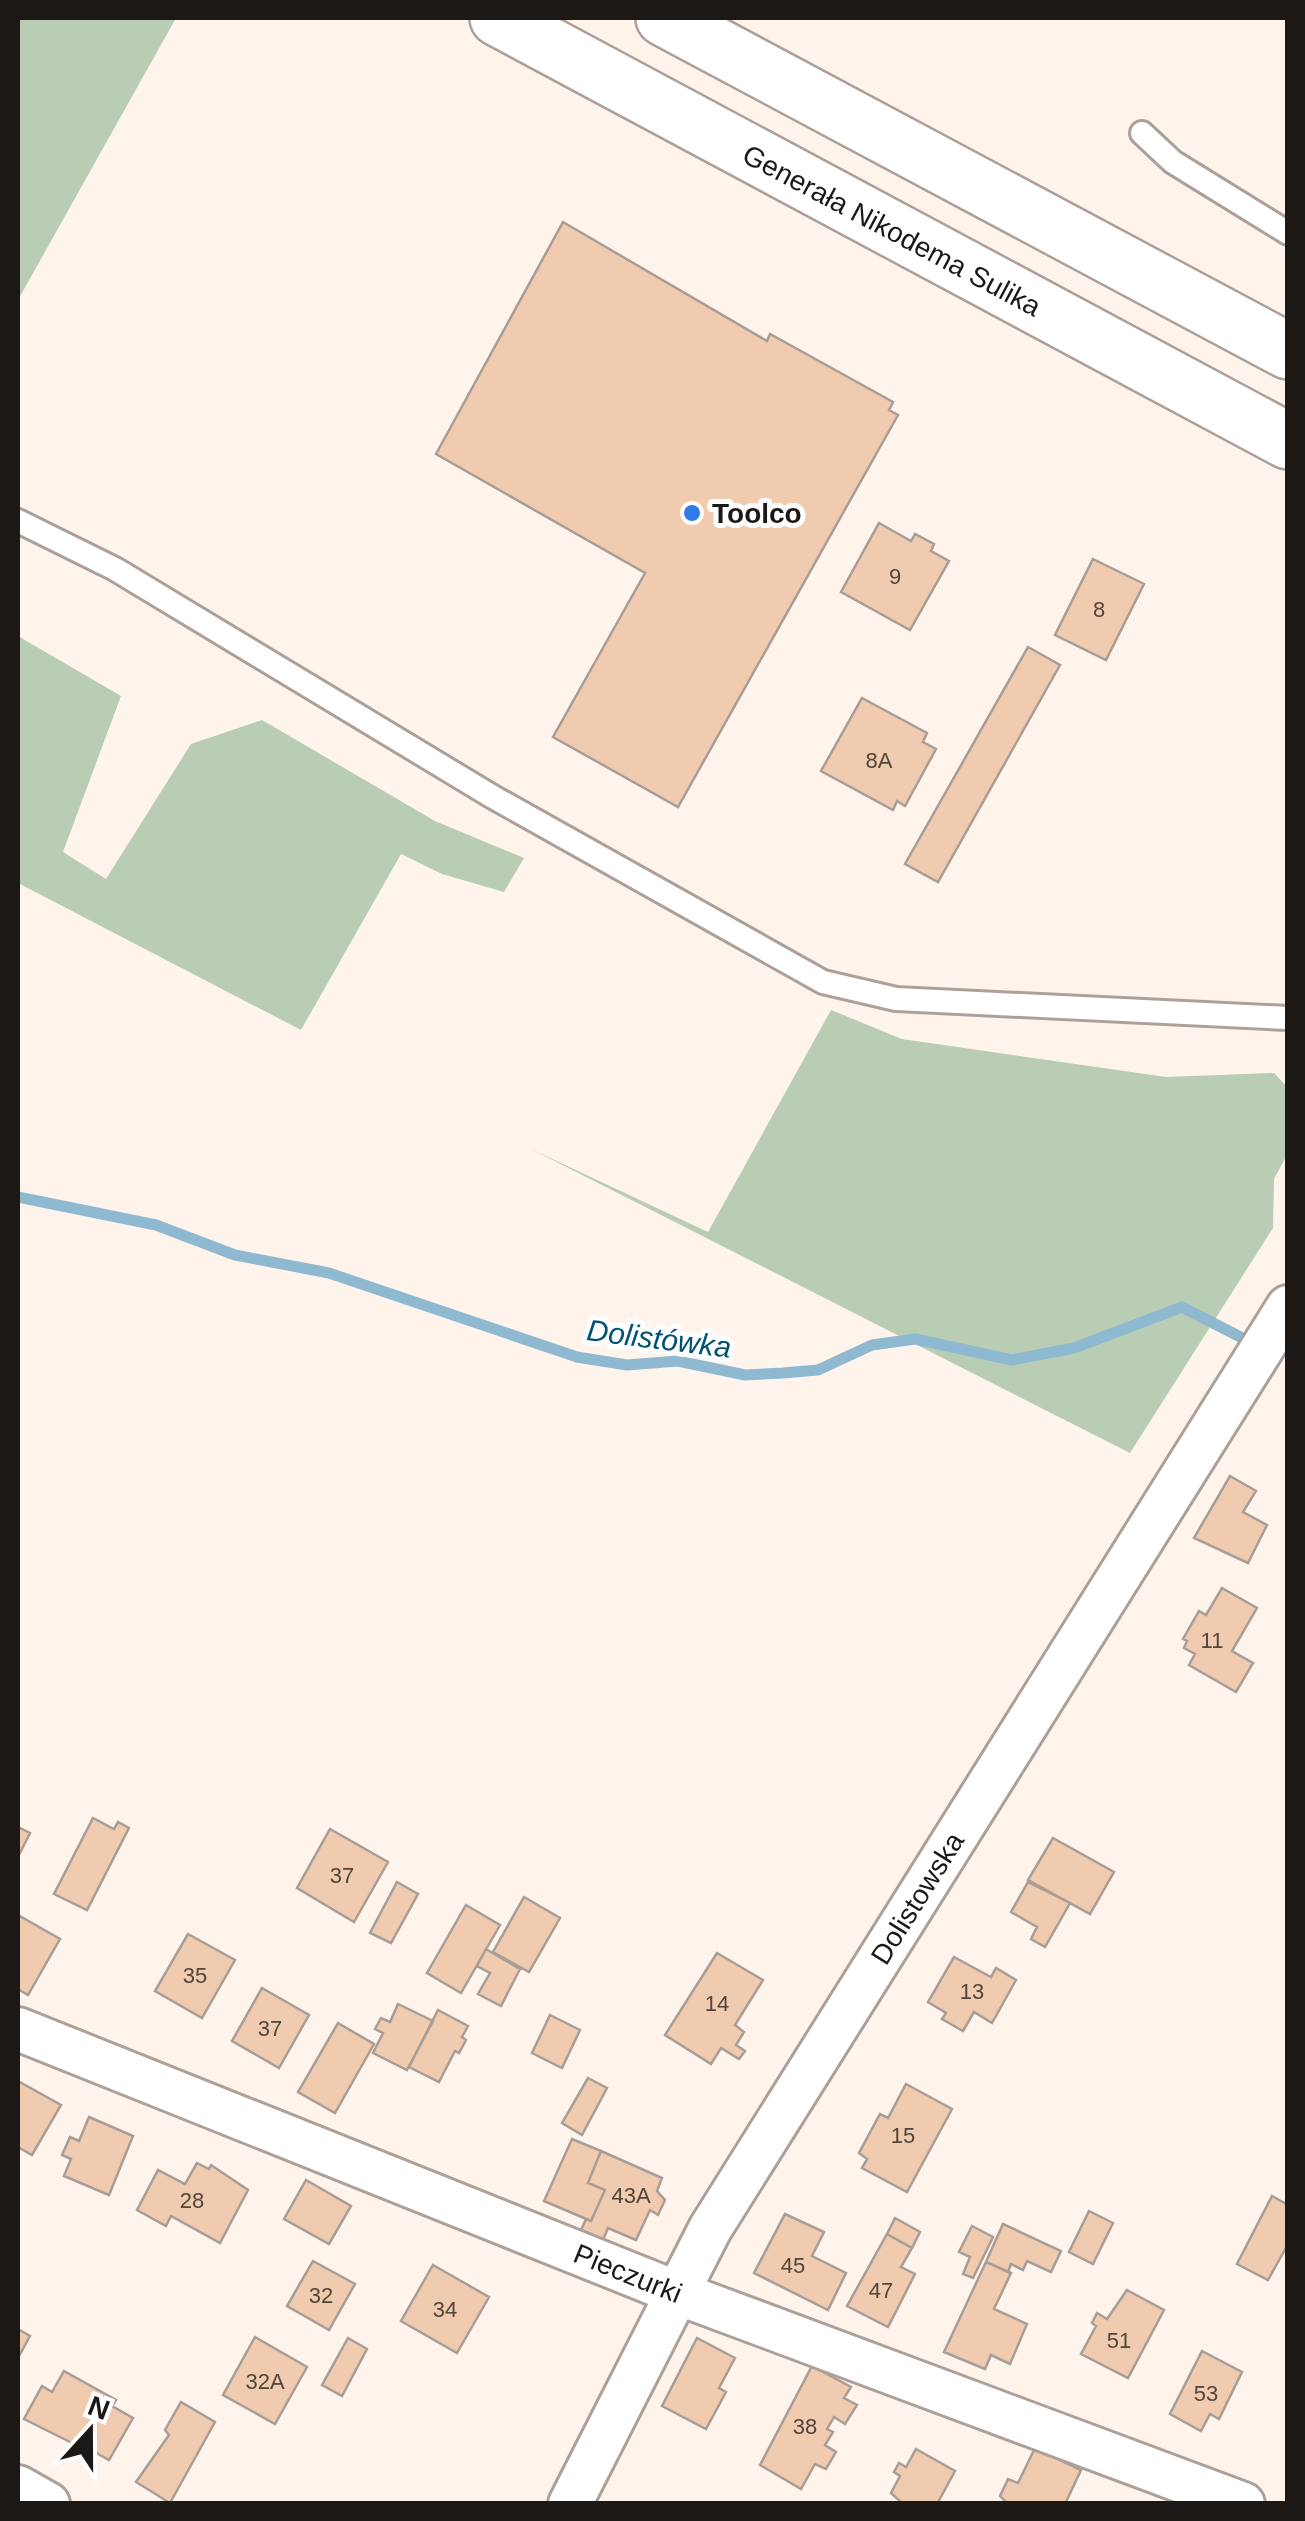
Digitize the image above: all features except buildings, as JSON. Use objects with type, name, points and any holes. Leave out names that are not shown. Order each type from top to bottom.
[{"type":"highway","name":"Generała Nikodema Sulika","points":[[498,18],[1288,440]]},
{"type":"highway","points":[[664,18],[1288,351]]},
{"type":"street","name":"Dolistowska","points":[[570,2504],[675,2292],[720,2213],[1283,1314]]},
{"type":"street","name":"Pieczurki","points":[[18,2029],[675,2292],[1242,2504]]},
{"type":"street","points":[[18,2486],[48,2504]]},
{"type":"lane","points":[[1142,133],[1172,162],[1288,233]]},
{"type":"lane","points":[[18,521],[116,569],[493,798],[823,982],[896,999],[1288,1018]]},
{"type":"green space","points":[[18,18],[176,18],[18,300]]},
{"type":"green space","points":[[18,636],[121,696],[63,852],[106,879],[191,744],[262,720],[435,821],[524,858],[504,892],[442,874],[401,854],[301,1030],[18,883]]},
{"type":"green space","points":[[831,1010],[902,1039],[1166,1077],[1274,1073],[1287,1087],[1287,1155],[1274,1179],[1273,1228],[1130,1453],[529,1148],[708,1232]]},
{"type":"waterway","name":"Dolistówka","points":[[18,1197],[156,1225],[235,1255],[329,1273],[577,1357],[627,1365],[678,1361],[745,1375],[818,1370],[872,1345],[915,1339],[1012,1360],[1074,1348],[1182,1307],[1254,1344]]},
{"type":"place","name":"Toolco","points":[[692,513]]}]
